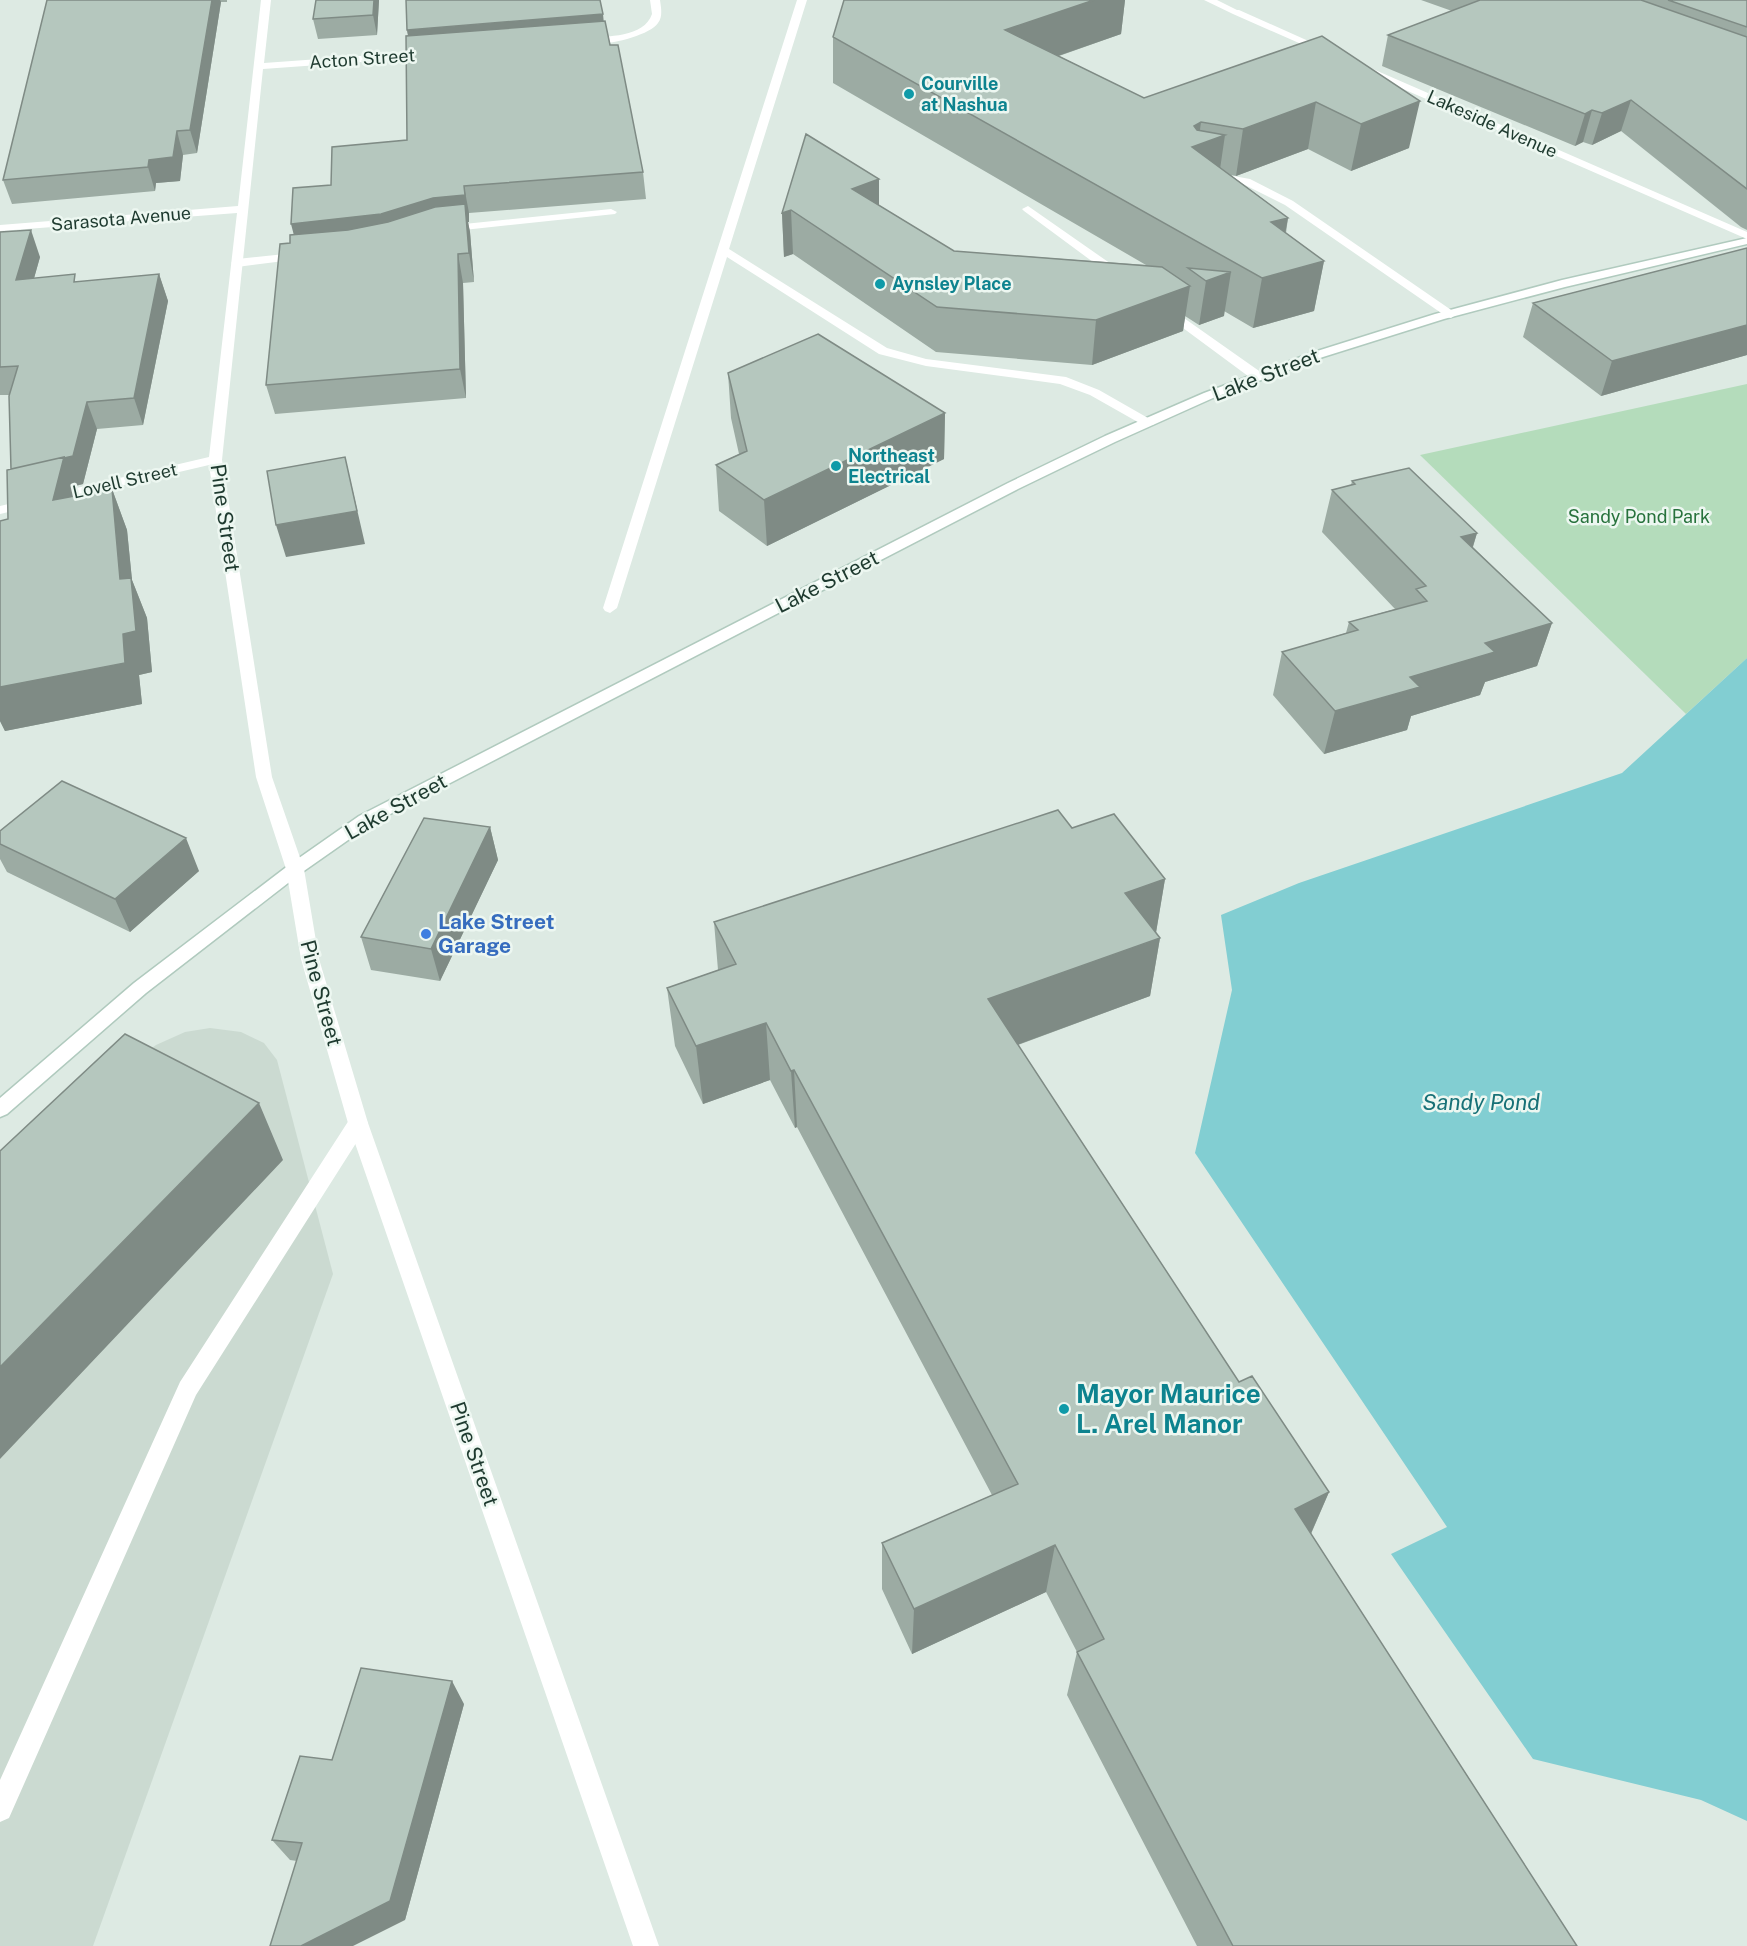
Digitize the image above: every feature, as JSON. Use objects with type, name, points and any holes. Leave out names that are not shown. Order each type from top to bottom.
[{"type":"street","name":"Pine Street","points":[[266,0],[215,460],[264,777],[295,870],[310,959],[357,1123],[646,1946]]},
{"type":"street","points":[[575,43],[640,33],[653,25],[657,14],[654,0]]},
{"type":"street","points":[[610,608],[802,0]]},
{"type":"street","points":[[1209,0],[1335,55]]},
{"type":"street","name":"Acton Street","points":[[258,66],[444,53]]},
{"type":"street","name":"Lakeside Avenue","points":[[1346,60],[1747,236]]},
{"type":"street","points":[[1196,174],[1224,176],[1267,190],[1451,314]]},
{"type":"street","name":"Sarasota Avenue","points":[[0,228],[242,209]]},
{"type":"street","points":[[1028,209],[1129,283]]},
{"type":"street","points":[[428,233],[611,212]]},
{"type":"street","name":"Lake Street","points":[[0,1109],[140,988],[295,870],[365,820],[1021,482],[1148,422],[1257,376],[1347,346],[1451,314],[1656,261],[1747,242]]},
{"type":"street","points":[[723,250],[883,351],[905,359],[927,363],[1063,380],[1086,389],[1148,422]]},
{"type":"street","points":[[237,263],[322,255]]},
{"type":"street","points":[[1157,303],[1257,376]]},
{"type":"street","name":"Lovell Street","points":[[0,510],[215,460]]},
{"type":"street","points":[[0,1809],[188,1389],[357,1123]]},
{"type":"shaded area","points":[[210,1028],[241,1032],[264,1043],[277,1060],[333,1274],[93,1946],[0,1946],[0,1184],[132,1063],[156,1045],[185,1032]]},
{"type":"green space","name":"Sandy Pond Park","points":[[1747,384],[1747,658],[1686,714],[1420,455]]},
{"type":"water","name":"Sandy Pond","points":[[1747,658],[1747,1821],[1701,1800],[1533,1759],[1391,1554],[1447,1527],[1195,1153],[1232,990],[1221,915],[1299,883],[1622,773]]},
{"type":"building","points":[[47,0],[212,0],[190,130],[177,131],[173,157],[149,160],[148,167],[3,180]]},
{"type":"building","points":[[316,0],[374,0],[373,15],[313,19]]},
{"type":"building","points":[[406,0],[600,0],[603,14],[407,30]]},
{"type":"building","points":[[844,0],[1094,0],[1005,30],[1144,98],[1322,36],[1420,101],[1361,124],[1316,102],[1243,129],[1201,122],[1194,126],[1197,130],[1225,135],[1192,147],[1288,218],[1271,222],[1324,261],[1262,278],[833,37]]},
{"type":"building","points":[[1480,0],[1641,0],[1747,37],[1747,189],[1631,100],[1602,113],[1592,110],[1585,114],[1388,35]]},
{"type":"building","points":[[1668,0],[1747,0],[1747,27]]},
{"type":"building","points":[[605,21],[610,45],[618,45],[643,172],[464,186],[465,195],[433,198],[381,214],[291,224],[293,188],[331,185],[332,147],[407,140],[406,36]]},
{"type":"building","points":[[806,134],[879,179],[852,189],[954,251],[1162,267],[1190,286],[1096,320],[937,307],[791,210],[782,213]]},
{"type":"building","points":[[465,204],[469,253],[458,254],[460,369],[266,385],[280,244],[290,243],[290,235],[348,230],[388,222],[435,207]]},
{"type":"building","points":[[31,230],[16,280],[75,274],[74,282],[159,274],[134,398],[87,402],[73,456],[11,469],[9,396],[18,366],[0,367],[0,232]]},
{"type":"building","points":[[1747,248],[1747,325],[1612,361],[1533,303]]},
{"type":"building","points":[[1188,268],[1231,272],[1206,281]]},
{"type":"building","points":[[818,334],[945,413],[764,500],[716,465],[747,451],[728,373]]},
{"type":"building","points":[[64,457],[53,500],[112,489],[120,579],[131,578],[136,631],[123,634],[125,663],[0,687],[0,521],[8,519],[7,470]]},
{"type":"building","points":[[345,457],[357,511],[276,525],[267,471]]},
{"type":"building","points":[[1409,468],[1477,533],[1461,537],[1552,623],[1485,643],[1495,652],[1410,677],[1420,687],[1335,711],[1282,652],[1358,630],[1349,622],[1427,601],[1416,589],[1426,586],[1332,490],[1355,484],[1352,481]]},
{"type":"building","points":[[62,781],[186,838],[115,899],[0,844],[0,831]]},
{"type":"building","name":"Mayor Maurice L. Arel Manor","points":[[1058,810],[1072,828],[1114,814],[1165,879],[1125,893],[1160,938],[988,999],[1239,1382],[1252,1376],[1329,1492],[1295,1509],[1577,1946],[1233,1946],[1077,1652],[1104,1639],[1055,1545],[914,1609],[882,1543],[1018,1484],[794,1070],[791,1071],[766,1023],[696,1046],[667,988],[736,964],[714,922]]},
{"type":"building","points":[[424,818],[490,827],[431,949],[361,937]]},
{"type":"building","points":[[125,1034],[259,1103],[0,1367],[0,1151]]},
{"type":"building","points":[[361,1668],[452,1681],[390,1901],[301,1946],[270,1946],[302,1843],[272,1840],[300,1756],[332,1760]]},
{"type":"place","name":"Courville at Nashua","points":[[909,94]]},
{"type":"place","name":"Aynsley Place","points":[[880,284]]},
{"type":"place","name":"Northeast Electrical","points":[[836,466]]},
{"type":"place","name":"Lake Street Garage","points":[[426,934]]},
{"type":"place","name":"Mayor Maurice L. Arel Manor","points":[[1064,1409]]}]
